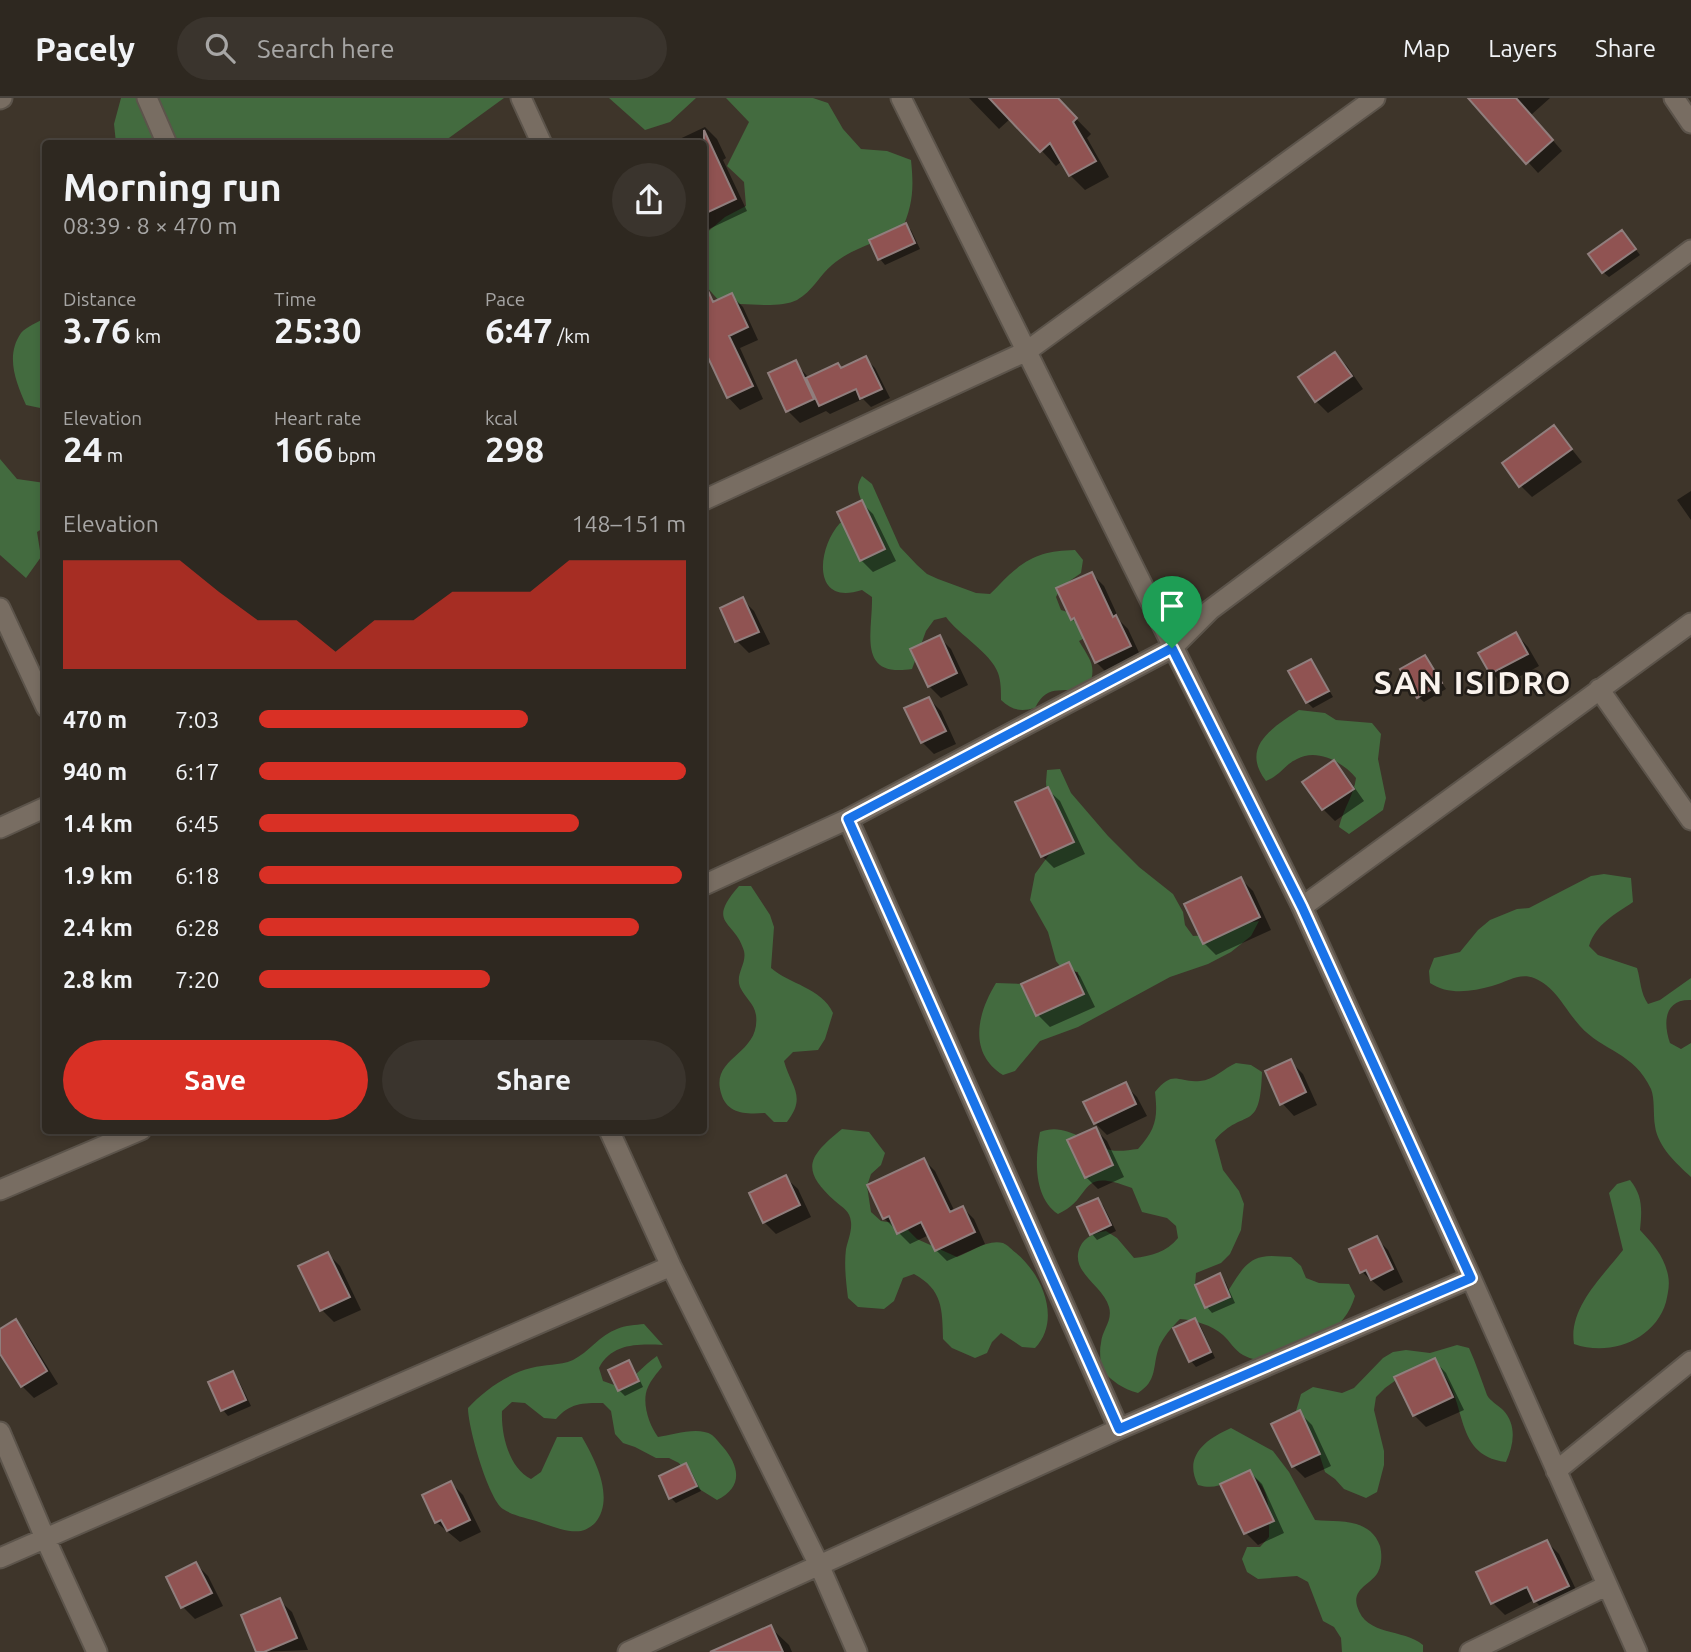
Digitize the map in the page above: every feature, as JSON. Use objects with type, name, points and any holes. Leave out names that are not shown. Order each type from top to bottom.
[{"type":"street","points":[[147,98],[165,140]]},
{"type":"street","points":[[522,98],[540,140]]},
{"type":"street","points":[[901,98],[1302,907],[1637,1652]]},
{"type":"street","points":[[707,499],[1027,351],[1375,98]]},
{"type":"street","points":[[1674,98],[1691,123]]},
{"type":"street","points":[[707,885],[848,819],[1172,648],[1210,610],[1691,250]]},
{"type":"street","points":[[0,608],[42,698]]},
{"type":"street","points":[[1302,907],[1691,623]]},
{"type":"street","points":[[1599,689],[1691,820]]},
{"type":"street","points":[[0,828],[42,809]]},
{"type":"street","points":[[848,819],[1119,1429]]},
{"type":"street","points":[[0,1191],[132,1134]]},
{"type":"street","points":[[611,1134],[671,1266],[820,1567],[856,1652]]},
{"type":"street","points":[[0,1558],[671,1266]]},
{"type":"street","points":[[628,1652],[1119,1429],[1471,1278]]},
{"type":"street","points":[[1556,1471],[1691,1361]]},
{"type":"street","points":[[0,1432],[97,1652]]},
{"type":"street","points":[[1470,1652],[1606,1586]]},
{"type":"green space","points":[[121,98],[504,98],[446,140],[116,140],[114,124]]},
{"type":"green space","points":[[609,98],[696,98],[670,122],[645,130]]},
{"type":"green space","points":[[726,98],[813,98],[828,103],[843,129],[861,149],[887,151],[911,160],[912,197],[901,232],[839,259],[797,300],[770,305],[721,303],[707,287],[707,232],[725,217],[746,206],[744,182],[727,166],[749,122]]},
{"type":"green space","points":[[42,320],[42,408],[26,405],[14,369],[16,342],[21,333]]},
{"type":"green space","points":[[0,459],[17,479],[42,483],[42,529],[37,532],[41,557],[26,578],[0,555]]},
{"type":"green space","points":[[862,476],[872,484],[900,547],[917,565],[927,574],[976,593],[990,594],[1006,577],[1032,559],[1047,553],[1075,550],[1083,560],[1081,573],[1061,587],[1056,597],[1061,610],[1074,614],[1112,611],[1112,623],[1079,641],[1092,668],[1089,687],[1051,692],[1040,700],[1035,708],[1013,708],[1001,700],[1000,679],[989,658],[946,617],[934,620],[926,631],[912,669],[894,670],[882,666],[871,649],[872,597],[862,590],[845,593],[834,590],[827,583],[823,572],[827,546],[840,523],[853,524],[885,549],[859,493],[858,484]]},
{"type":"green space","points":[[1299,710],[1325,713],[1336,720],[1372,723],[1381,734],[1378,759],[1386,798],[1383,810],[1349,834],[1339,827],[1356,778],[1344,767],[1329,758],[1313,755],[1293,761],[1266,781],[1259,769],[1256,758],[1263,740],[1270,731]]},
{"type":"green space","points":[[1060,769],[1071,793],[1108,836],[1139,867],[1173,894],[1183,912],[1185,925],[1193,936],[1259,921],[1251,936],[1231,952],[1208,964],[1170,977],[1078,1027],[1040,1041],[1015,1071],[1003,1075],[984,1056],[979,1032],[984,1007],[996,983],[1022,984],[1048,1008],[1066,1000],[1080,985],[1078,972],[1064,971],[1056,961],[1048,932],[1030,900],[1035,874],[1051,852],[1047,770]]},
{"type":"green space","points":[[1604,874],[1631,878],[1633,902],[1601,926],[1589,946],[1598,955],[1637,968],[1648,1004],[1660,1000],[1691,978],[1691,1000],[1675,1003],[1666,1020],[1670,1043],[1681,1049],[1691,1043],[1691,1177],[1668,1154],[1660,1141],[1655,1126],[1651,1089],[1644,1077],[1627,1059],[1589,1034],[1546,985],[1525,976],[1468,991],[1452,991],[1430,983],[1429,971],[1434,958],[1460,952],[1490,920],[1517,909],[1529,908],[1591,876]]},
{"type":"green space","points":[[739,886],[751,886],[770,915],[774,927],[771,968],[813,992],[833,1013],[825,1039],[818,1050],[793,1052],[784,1061],[797,1098],[787,1122],[774,1122],[765,1113],[738,1112],[728,1106],[721,1093],[723,1071],[751,1039],[755,1028],[755,1011],[739,982],[744,951],[723,915],[724,908]]},
{"type":"green space","points":[[1236,1063],[1251,1065],[1262,1072],[1261,1092],[1254,1112],[1215,1140],[1223,1170],[1239,1191],[1244,1204],[1241,1230],[1230,1254],[1221,1263],[1196,1273],[1195,1285],[1219,1302],[1243,1269],[1254,1260],[1269,1256],[1291,1257],[1301,1266],[1306,1278],[1319,1283],[1349,1284],[1355,1296],[1350,1308],[1335,1328],[1282,1363],[1247,1357],[1214,1328],[1180,1319],[1159,1347],[1152,1378],[1138,1393],[1118,1384],[1101,1370],[1100,1346],[1110,1312],[1106,1299],[1079,1264],[1080,1247],[1091,1236],[1106,1231],[1117,1238],[1134,1258],[1146,1256],[1164,1250],[1174,1243],[1178,1238],[1176,1226],[1167,1218],[1142,1212],[1132,1188],[1102,1180],[1088,1186],[1070,1207],[1058,1214],[1044,1198],[1040,1187],[1037,1153],[1040,1132],[1067,1131],[1110,1150],[1138,1149],[1152,1129],[1156,1116],[1155,1092],[1161,1085],[1172,1079],[1205,1080]]},
{"type":"green space","points":[[842,1129],[869,1132],[885,1153],[881,1165],[871,1174],[867,1186],[871,1212],[881,1221],[907,1229],[917,1239],[957,1257],[985,1244],[997,1242],[1007,1245],[1025,1262],[1041,1285],[1048,1311],[1043,1337],[1035,1348],[1022,1347],[1001,1333],[992,1342],[987,1353],[975,1358],[952,1348],[943,1339],[941,1309],[936,1294],[924,1280],[914,1274],[903,1278],[894,1301],[884,1309],[858,1307],[848,1298],[845,1261],[851,1229],[850,1218],[846,1210],[816,1180],[813,1171],[816,1155]]},
{"type":"green space","points":[[1630,1180],[1641,1204],[1640,1230],[1657,1251],[1666,1268],[1669,1282],[1666,1302],[1652,1326],[1629,1342],[1602,1348],[1574,1344],[1576,1318],[1582,1305],[1623,1250],[1609,1193],[1617,1184]]},
{"type":"green space","points":[[644,1324],[663,1345],[635,1345],[618,1349],[604,1360],[599,1368],[603,1381],[617,1386],[633,1377],[657,1356],[662,1367],[649,1384],[645,1399],[649,1420],[655,1432],[658,1437],[693,1431],[712,1435],[733,1462],[736,1476],[731,1489],[717,1500],[696,1487],[679,1463],[669,1458],[656,1458],[623,1443],[615,1434],[611,1411],[603,1403],[577,1405],[556,1419],[544,1418],[525,1403],[512,1402],[502,1411],[505,1440],[512,1459],[523,1474],[531,1479],[541,1472],[557,1437],[582,1437],[598,1468],[603,1503],[595,1523],[581,1531],[554,1527],[503,1509],[491,1491],[480,1462],[468,1408],[505,1378],[523,1370],[573,1360],[611,1332]]},
{"type":"green space","points":[[1457,1345],[1469,1348],[1487,1395],[1511,1422],[1512,1442],[1506,1462],[1488,1457],[1476,1448],[1462,1422],[1453,1391],[1434,1365],[1410,1370],[1376,1397],[1374,1410],[1384,1451],[1384,1465],[1377,1492],[1366,1498],[1344,1489],[1325,1472],[1317,1447],[1294,1418],[1301,1394],[1313,1387],[1342,1393],[1354,1388],[1383,1358],[1393,1352],[1406,1350],[1430,1353]]},
{"type":"green space","points":[[1231,1428],[1273,1451],[1289,1472],[1315,1520],[1353,1523],[1369,1530],[1375,1537],[1381,1549],[1380,1566],[1375,1576],[1357,1595],[1357,1606],[1368,1623],[1415,1640],[1423,1645],[1423,1652],[1342,1652],[1341,1638],[1334,1627],[1323,1621],[1308,1582],[1297,1576],[1258,1579],[1247,1572],[1242,1559],[1247,1547],[1260,1547],[1269,1537],[1269,1508],[1264,1491],[1254,1477],[1245,1472],[1212,1487],[1198,1485],[1194,1475],[1193,1465],[1200,1450],[1213,1437]]},
{"type":"building","points":[[989,98],[1058,98],[1077,118],[1073,122],[1096,161],[1069,176],[1050,143],[1040,152]]},
{"type":"building","points":[[1468,98],[1516,98],[1553,140],[1526,164]]},
{"type":"building","points":[[704,130],[736,199],[707,213],[707,140],[704,140]]},
{"type":"building","points":[[906,223],[915,243],[878,260],[869,240]]},
{"type":"building","points":[[1622,230],[1636,249],[1602,273],[1588,254]]},
{"type":"building","points":[[707,289],[713,302],[732,293],[748,327],[729,336],[753,386],[727,398],[707,355]]},
{"type":"building","points":[[1335,352],[1352,376],[1315,402],[1298,377]]},
{"type":"building","points":[[866,356],[882,389],[860,399],[856,389],[819,406],[806,378],[838,363],[841,368]]},
{"type":"building","points":[[796,360],[814,399],[786,412],[768,373]]},
{"type":"building","points":[[1554,425],[1572,449],[1519,487],[1502,463]]},
{"type":"building","points":[[862,500],[885,549],[860,561],[837,512]]},
{"type":"building","points":[[1092,572],[1113,617],[1116,615],[1131,646],[1095,663],[1074,618],[1071,620],[1056,588]]},
{"type":"building","points":[[743,597],[759,632],[735,642],[720,608]]},
{"type":"building","points":[[1516,632],[1528,654],[1490,674],[1478,653]]},
{"type":"building","points":[[940,635],[957,673],[928,687],[910,649]]},
{"type":"building","points":[[1425,655],[1442,683],[1417,698],[1400,669]]},
{"type":"building","points":[[1311,659],[1329,691],[1306,703],[1288,671]]},
{"type":"building","points":[[929,697],[946,731],[921,743],[904,708]]},
{"type":"building","points":[[1334,760],[1354,789],[1322,810],[1302,782]]},
{"type":"building","points":[[1048,787],[1074,842],[1041,857],[1015,802]]},
{"type":"building","points":[[1241,877],[1260,917],[1203,944],[1184,904]]},
{"type":"building","points":[[1069,962],[1084,994],[1036,1016],[1021,984]]},
{"type":"building","points":[[1291,1059],[1306,1092],[1280,1105],[1265,1071]]},
{"type":"building","points":[[1126,1082],[1136,1104],[1094,1124],[1083,1102]]},
{"type":"building","points":[[1096,1127],[1113,1165],[1085,1178],[1067,1140]]},
{"type":"building","points":[[924,1158],[950,1212],[963,1206],[975,1232],[935,1251],[921,1222],[897,1234],[889,1216],[883,1219],[867,1185]]},
{"type":"building","points":[[786,1175],[800,1205],[763,1223],[749,1193]]},
{"type":"building","points":[[1098,1198],[1111,1225],[1090,1235],[1077,1207]]},
{"type":"building","points":[[1377,1236],[1393,1269],[1371,1280],[1366,1270],[1360,1273],[1349,1249]]},
{"type":"building","points":[[328,1252],[350,1297],[320,1311],[298,1266]]},
{"type":"building","points":[[1220,1273],[1230,1297],[1205,1308],[1195,1285]]},
{"type":"building","points":[[1195,1318],[1211,1352],[1189,1362],[1173,1328]]},
{"type":"building","points":[[16,1319],[47,1371],[21,1387],[0,1354],[0,1329]]},
{"type":"building","points":[[1435,1358],[1453,1397],[1413,1416],[1394,1377]]},
{"type":"building","points":[[629,1360],[639,1381],[618,1391],[608,1370]]},
{"type":"building","points":[[233,1371],[246,1400],[221,1411],[208,1382]]},
{"type":"building","points":[[1300,1410],[1320,1454],[1292,1467],[1271,1424]]},
{"type":"building","points":[[686,1463],[697,1486],[669,1499],[659,1476]]},
{"type":"building","points":[[1250,1470],[1274,1521],[1244,1534],[1220,1484]]},
{"type":"building","points":[[451,1481],[470,1520],[447,1531],[441,1520],[435,1523],[422,1495]]},
{"type":"building","points":[[1547,1540],[1569,1586],[1534,1602],[1527,1587],[1491,1604],[1476,1572]]},
{"type":"building","points":[[196,1562],[212,1593],[181,1608],[166,1577]]},
{"type":"building","points":[[280,1598],[297,1638],[264,1652],[256,1652],[241,1615]]},
{"type":"building","points":[[771,1625],[783,1652],[710,1652]]},
{"type":"district","name":"SAN ISIDRO","points":[[1473,682]]},
{"type":"route","points":[[1172,648],[1302,907],[1471,1278],[1119,1429],[848,819],[1172,648]]}]
